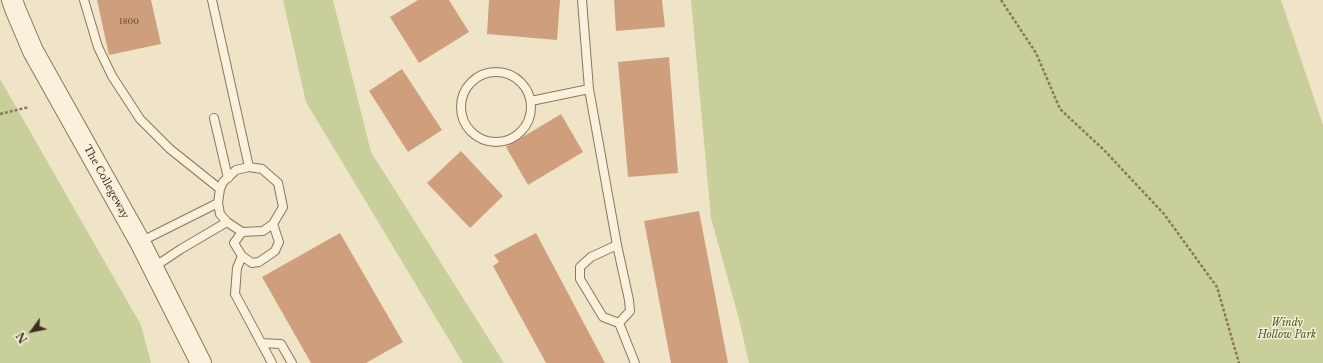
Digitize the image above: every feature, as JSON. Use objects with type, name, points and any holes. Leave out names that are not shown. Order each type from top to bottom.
[{"type":"street","name":"The Collegeway","points":[[12,0],[33,51],[154,267],[201,363]]},
{"type":"lane","points":[[84,0],[98,47],[112,76],[140,119],[170,149],[220,189]]},
{"type":"lane","points":[[212,0],[249,167]]},
{"type":"lane","points":[[582,0],[589,89],[617,245],[629,300],[630,311],[619,323]]},
{"type":"lane","points":[[490,72],[509,74],[524,84],[531,101],[530,120],[519,134],[502,142],[484,140],[469,130],[462,113],[463,95],[474,80],[490,72]]},
{"type":"lane","points":[[531,101],[589,89]]},
{"type":"lane","points":[[214,118],[228,178]]},
{"type":"lane","points":[[249,167],[262,169],[278,183],[283,207],[273,224],[263,230],[242,232],[227,222],[220,214],[218,203],[220,189],[223,182],[228,178],[236,170],[249,167]]},
{"type":"lane","points":[[140,242],[218,203]]},
{"type":"lane","points":[[154,267],[227,222]]},
{"type":"lane","points":[[242,232],[234,243],[242,256],[252,263],[259,262],[275,251],[279,242],[273,224]]},
{"type":"lane","points":[[617,245],[591,257],[580,267],[580,279],[603,317],[619,323],[635,363]]},
{"type":"lane","points":[[242,256],[237,268],[235,294],[272,363]]},
{"type":"lane","points":[[261,343],[281,344],[292,363]]},
{"type":"path","points":[[1000,0],[1036,52],[1060,109],[1104,150],[1164,214],[1217,287],[1239,363]]},
{"type":"path","points":[[0,114],[29,107]]},
{"type":"green space","points":[[283,0],[333,0],[371,152],[504,363],[463,363],[306,102]]},
{"type":"green space","name":"Windy Hollow Park","points":[[691,0],[1281,0],[1323,125],[1323,363],[749,363],[739,319],[711,218]]},
{"type":"green space","points":[[0,79],[141,325],[151,363],[0,363]]},
{"type":"building","points":[[97,0],[151,0],[161,44],[109,55]]},
{"type":"building","points":[[418,0],[449,0],[469,32],[419,63],[390,17]]},
{"type":"building","points":[[489,0],[560,0],[557,40],[487,34]]},
{"type":"building","points":[[614,0],[662,0],[665,27],[616,31]]},
{"type":"building","points":[[669,57],[678,173],[628,177],[618,62]]},
{"type":"building","points":[[402,69],[442,130],[408,152],[369,91]]},
{"type":"building","points":[[561,114],[583,152],[528,185],[506,147]]},
{"type":"building","points":[[461,151],[503,196],[470,228],[427,183]]},
{"type":"building","points":[[699,211],[728,363],[671,363],[644,221]]},
{"type":"building","points":[[340,233],[403,342],[366,363],[311,363],[262,277]]},
{"type":"building","points":[[536,233],[605,363],[546,363],[493,266],[499,262],[494,255]]}]
